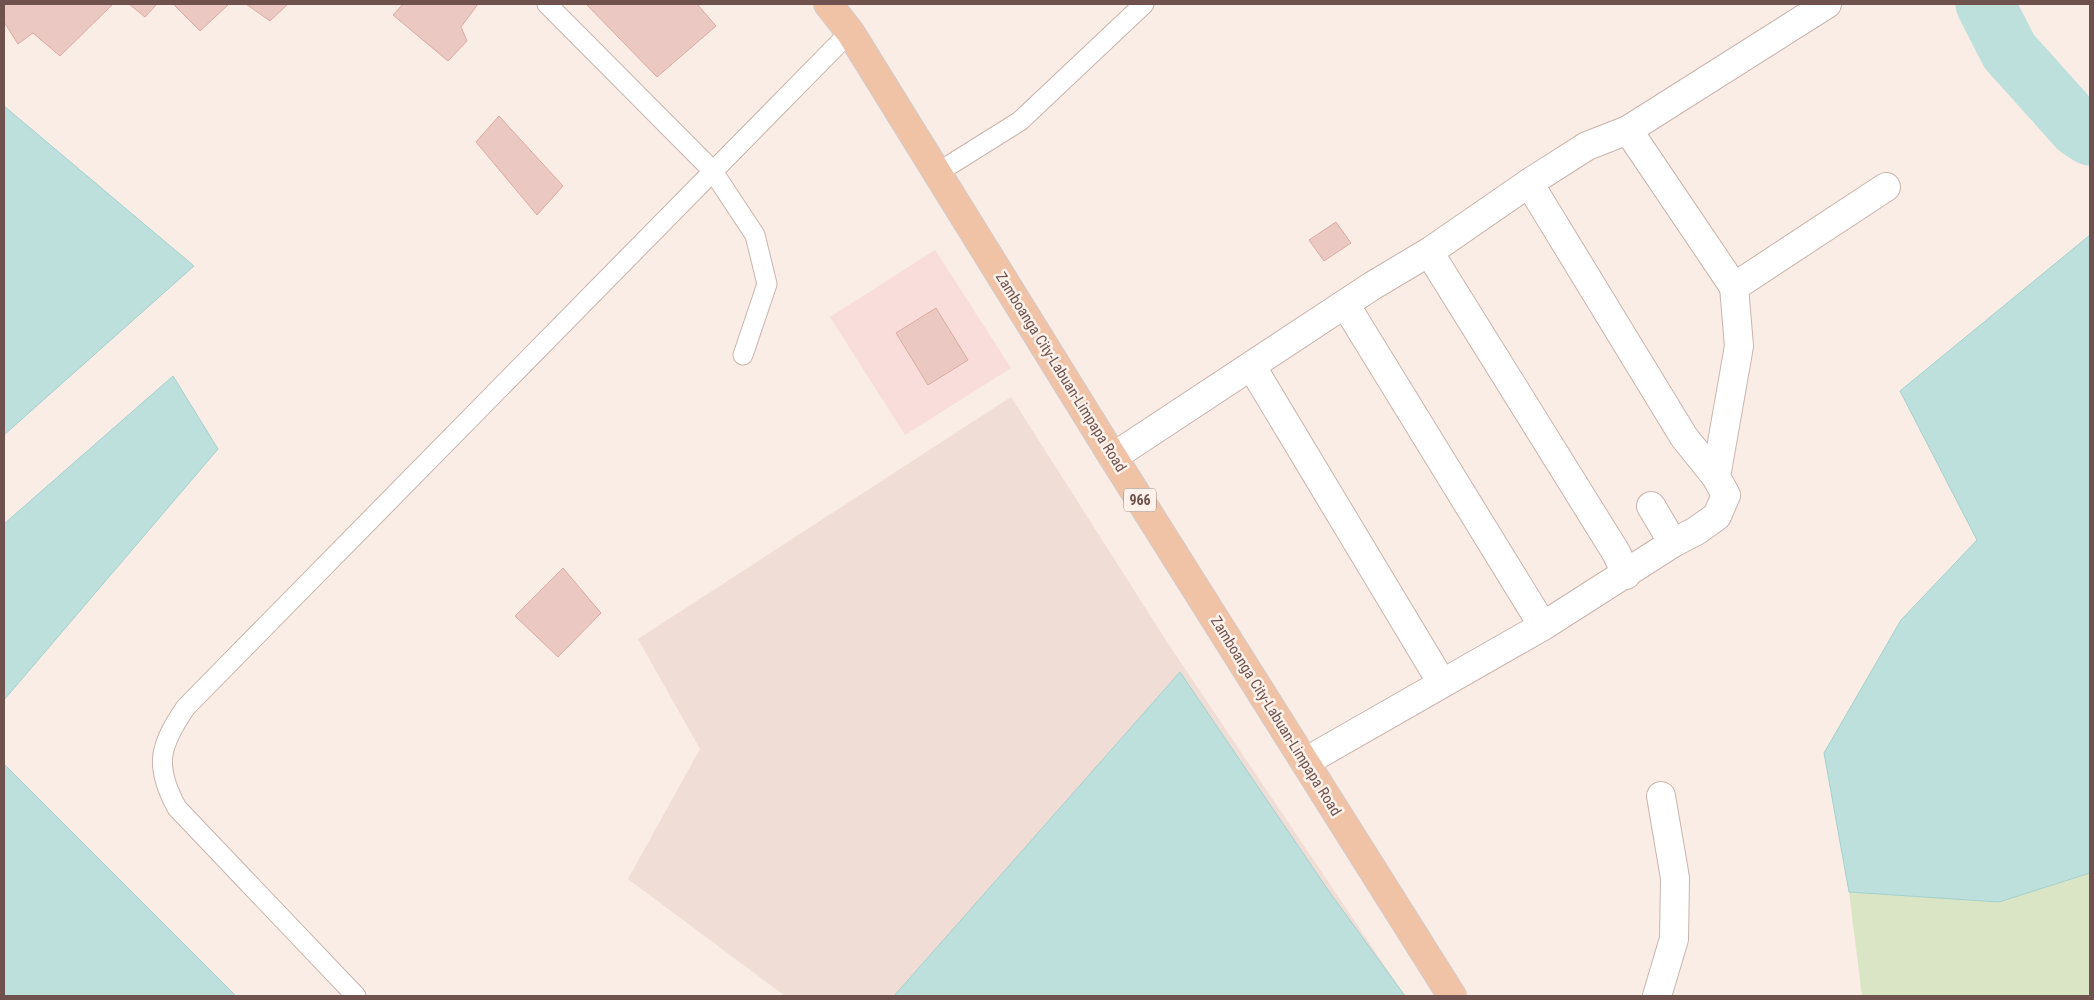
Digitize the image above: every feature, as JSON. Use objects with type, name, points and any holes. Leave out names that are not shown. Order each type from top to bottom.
[{"type":"main road","name":"Zamboanga City-Labuan-Limpapa Road","points":[[828,4],[850,32],[1113,457],[1452,996]]},
{"type":"street","points":[[1113,457],[1345,304],[1429,252],[1529,182],[1587,146],[1628,130],[1827,4]]},
{"type":"street","points":[[1628,130],[1734,287],[1740,346],[1716,478]]},
{"type":"street","points":[[1305,762],[1543,626],[1626,575],[1673,543],[1696,531],[1717,516],[1726,495],[1716,478],[1684,437],[1529,182]]},
{"type":"street","points":[[1734,287],[1886,187]]},
{"type":"street","points":[[1429,252],[1618,554],[1626,575]]},
{"type":"street","points":[[1345,304],[1543,626]]},
{"type":"street","points":[[1252,367],[1442,683]]},
{"type":"street","points":[[1651,506],[1673,543]]},
{"type":"street","points":[[1657,996],[1674,939],[1675,878],[1661,796]]},
{"type":"lane","points":[[547,4],[712,170],[755,234],[767,284],[743,355]]},
{"type":"lane","points":[[937,173],[1020,121],[1144,4]]},
{"type":"lane","points":[[356,996],[177,808],[166,788],[162,772],[164,747],[175,723],[186,708],[712,170],[850,32]]},
{"type":"shaded area","points":[[935,250],[1011,368],[905,435],[830,317]]},
{"type":"shaded area","points":[[1011,397],[1167,642],[1405,996],[785,996],[628,879],[700,749],[638,639]]},
{"type":"green space","points":[[2090,873],[2090,996],[1862,996],[1849,892],[1999,902]]},
{"type":"water","points":[[4,106],[194,266],[4,435]]},
{"type":"water","points":[[2090,235],[2090,873],[1999,902],[1849,892],[1824,753],[1901,620],[1977,540],[1900,391]]},
{"type":"water","points":[[173,376],[218,449],[4,700],[4,524]]},
{"type":"water","points":[[1180,672],[1328,890],[1405,996],[894,996]]},
{"type":"water","points":[[4,764],[236,996],[4,996]]},
{"type":"building","points":[[4,4],[113,4],[60,56],[33,33],[18,44],[4,22]]},
{"type":"building","points":[[129,4],[157,4],[145,17]]},
{"type":"building","points":[[173,4],[229,4],[200,31]]},
{"type":"building","points":[[246,4],[288,4],[270,21]]},
{"type":"building","points":[[403,4],[478,4],[461,27],[467,41],[448,61],[393,15]]},
{"type":"building","points":[[586,4],[697,4],[716,26],[657,77]]},
{"type":"building","points":[[499,116],[563,186],[537,215],[476,142]]},
{"type":"building","points":[[1336,222],[1351,243],[1324,261],[1309,240]]},
{"type":"building","points":[[936,308],[968,360],[928,385],[896,333]]},
{"type":"building","points":[[563,568],[601,613],[558,657],[515,616]]},
{"type":"waterway","points":[[1985,4],[2009,51],[2078,128],[2090,136]]}]
